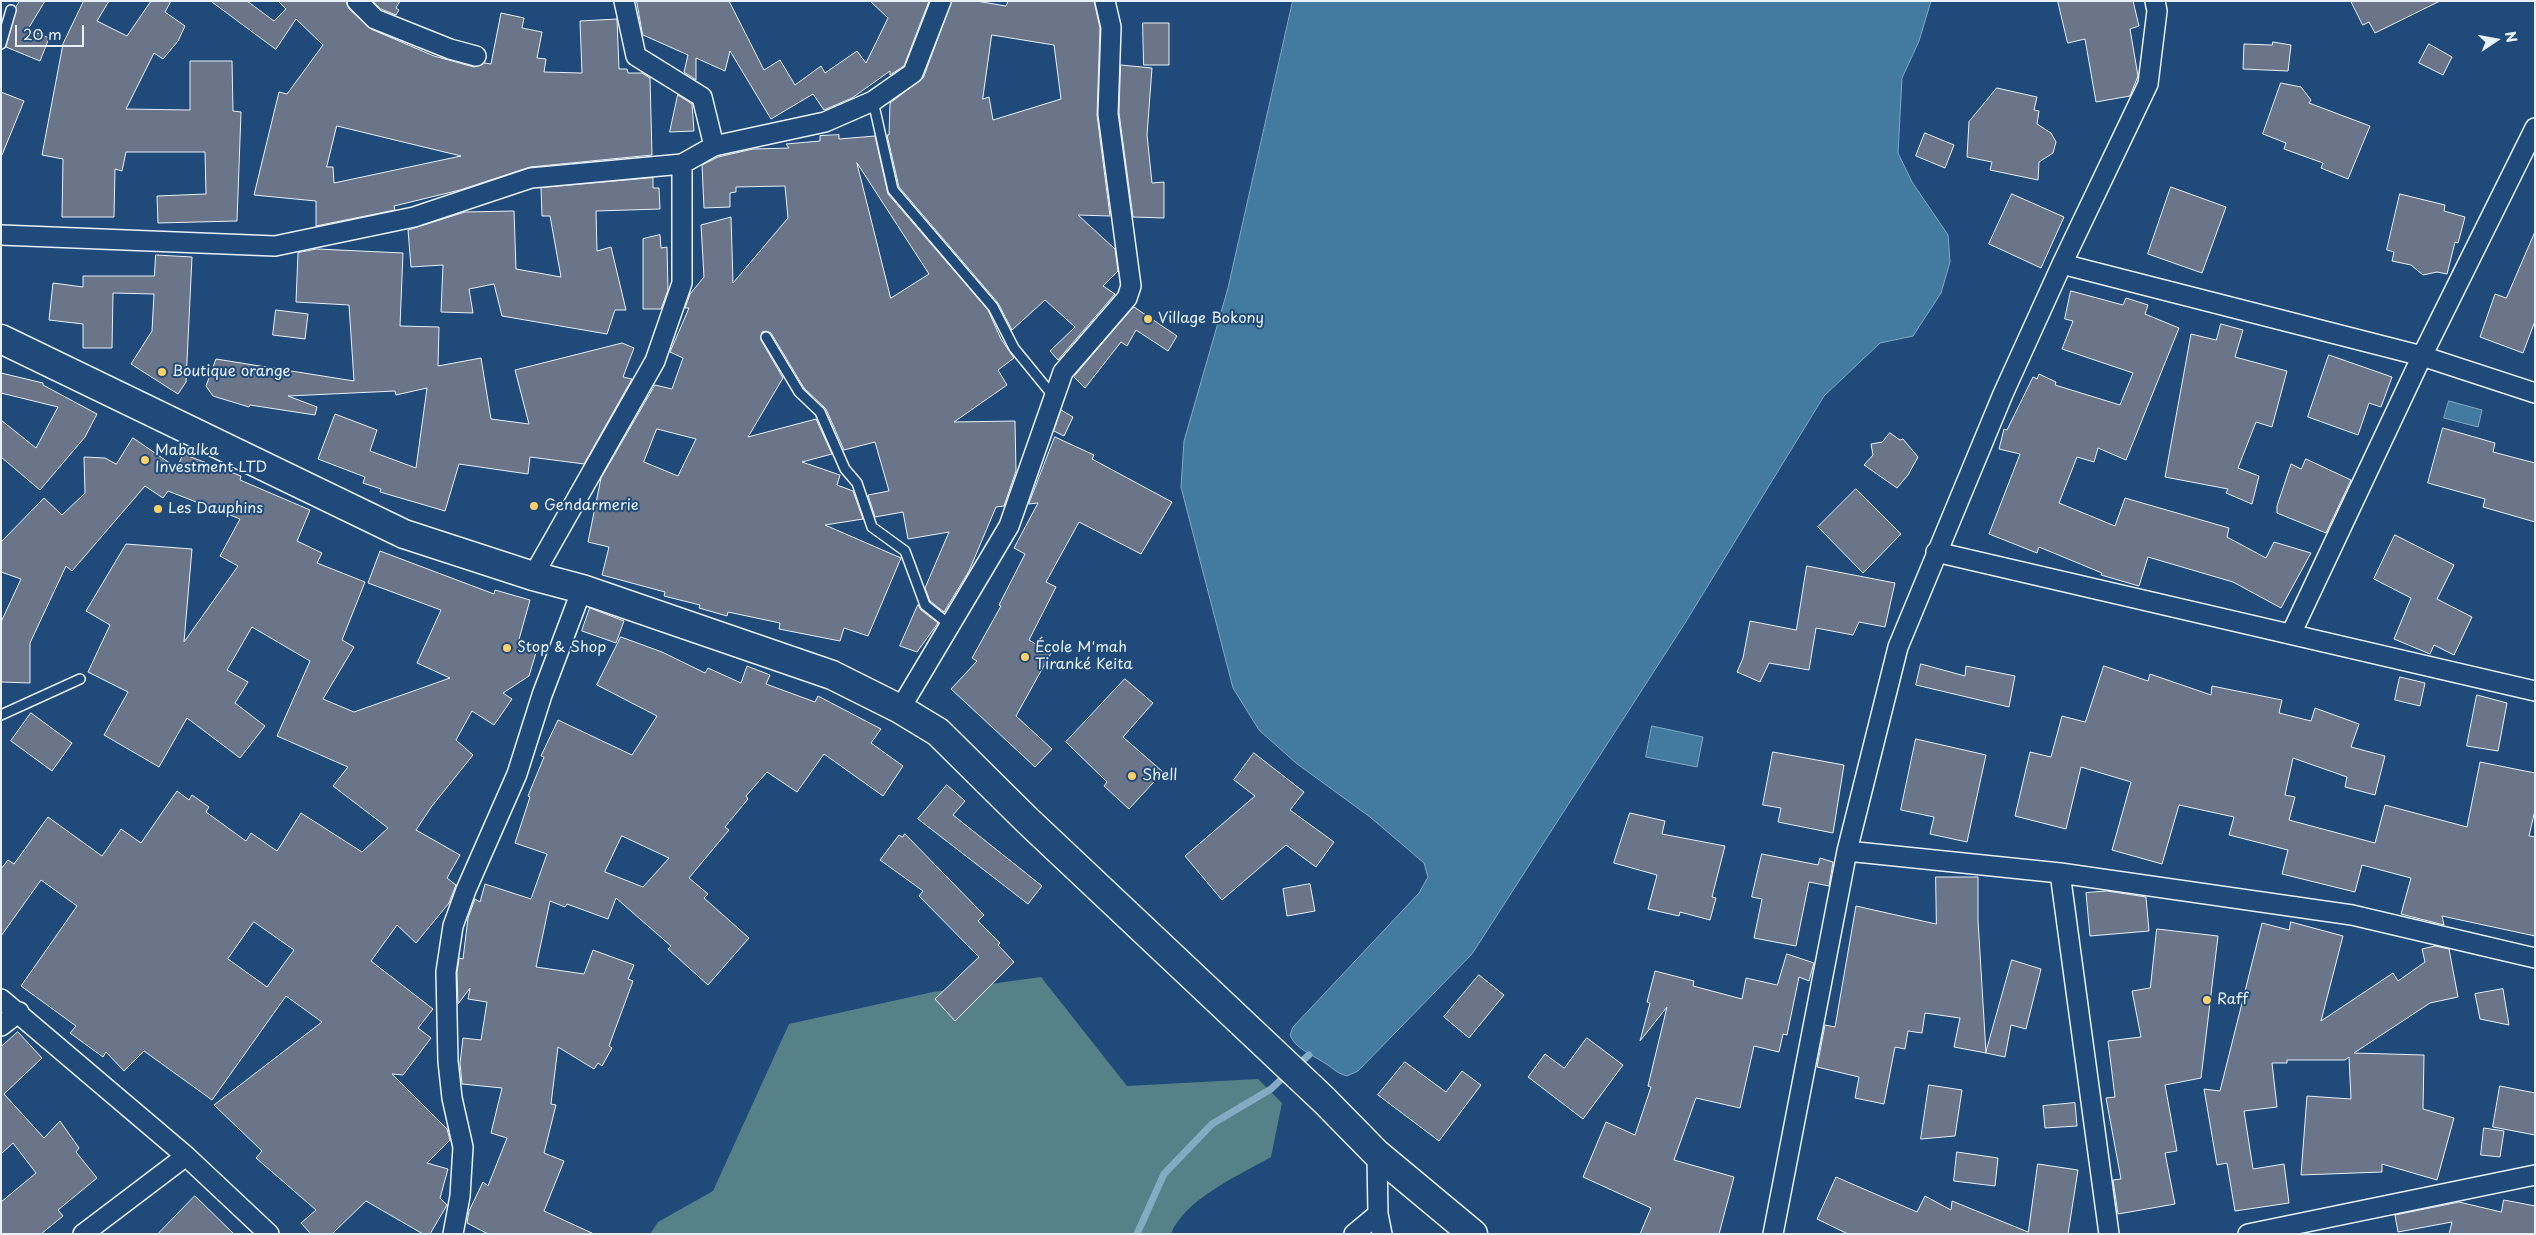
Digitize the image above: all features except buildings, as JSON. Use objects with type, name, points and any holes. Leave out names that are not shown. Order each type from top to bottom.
[{"type":"main road","points":[[1,339],[404,534],[533,576],[582,589],[832,675],[900,709],[938,732],[1324,1100],[1377,1154],[1473,1234]]},
{"type":"street","points":[[357,1],[375,19],[450,49],[476,56]]},
{"type":"street","points":[[624,1],[636,56],[702,97],[714,146]]},
{"type":"street","points":[[1,235],[276,246],[414,217],[531,178],[682,164],[714,146],[825,122],[873,102],[912,73],[941,1]]},
{"type":"street","points":[[900,709],[1009,526],[1063,372],[1127,298],[1131,286],[1108,114],[1111,27],[1105,1]]},
{"type":"street","points":[[1773,1234],[1847,851],[1898,647],[2003,394],[2062,264],[2148,84],[2157,11],[2155,1]]},
{"type":"street","points":[[2291,634],[2422,356],[2535,128]]},
{"type":"street","points":[[533,576],[655,361],[682,283],[682,164]]},
{"type":"street","points":[[2062,264],[2422,356],[2535,393]]},
{"type":"street","points":[[1936,552],[2535,691]]},
{"type":"street","points":[[453,1234],[460,1196],[463,1147],[452,1098],[448,1061],[446,972],[453,926],[466,890],[517,774],[542,695],[582,589]]},
{"type":"street","points":[[1847,851],[2060,873],[2352,915],[2535,958]]},
{"type":"street","points":[[2060,873],[2109,1234]]},
{"type":"street","points":[[1,999],[19,1012],[186,1156],[269,1234]]},
{"type":"street","points":[[1,1026],[19,1012]]},
{"type":"street","points":[[1377,1154],[1378,1214],[1382,1234]]},
{"type":"street","points":[[83,1234],[186,1156]]},
{"type":"street","points":[[2248,1234],[2535,1174]]},
{"type":"street","points":[[1354,1234],[1378,1214]]},
{"type":"lane","points":[[1,44],[11,10]]},
{"type":"lane","points":[[873,102],[893,190],[992,307],[1014,348],[1054,396]]},
{"type":"lane","points":[[766,337],[799,392],[820,412],[845,469],[857,483],[872,527],[905,551],[925,606],[950,625]]},
{"type":"lane","points":[[1,715],[80,679]]},
{"type":"green space","points":[[1041,977],[1127,1086],[1258,1079],[1282,1103],[1271,1157],[1229,1180],[1200,1199],[1178,1221],[1171,1234],[650,1234],[658,1222],[713,1191],[789,1024],[933,992]]},
{"type":"water","points":[[1293,1],[1931,1],[1919,41],[1902,78],[1898,153],[1912,182],[1948,235],[1950,262],[1941,293],[1913,336],[1880,343],[1824,396],[1685,623],[1472,954],[1358,1071],[1347,1076],[1337,1072],[1300,1048],[1290,1035],[1293,1027],[1419,893],[1428,877],[1424,863],[1370,817],[1296,763],[1259,730],[1233,688],[1181,487],[1184,441],[1228,288]]},
{"type":"water","points":[[2449,401],[2482,410],[2478,427],[2444,418]]},
{"type":"water","points":[[1652,726],[1703,737],[1697,767],[1646,757]]},
{"type":"waterway","points":[[1296,1066],[1309,1055]]},
{"type":"waterway","points":[[1137,1234],[1164,1174],[1212,1124],[1271,1089],[1288,1073]]},
{"type":"place","name":"Village Bokony","points":[[1148,319]]},
{"type":"place","name":"Boutique orange","points":[[162,372]]},
{"type":"place","name":"Mabalka Investment LTD","points":[[145,460]]},
{"type":"place","name":"Gendarmerie","points":[[534,506]]},
{"type":"place","name":"Les Dauphins","points":[[158,509]]},
{"type":"place","name":"Stop & Shop","points":[[507,648]]},
{"type":"place","name":"École M'mah Tiranké Keita","points":[[1025,657]]},
{"type":"place","name":"Shell","points":[[1132,776]]},
{"type":"place","name":"Raff","points":[[2207,1000]]}]
